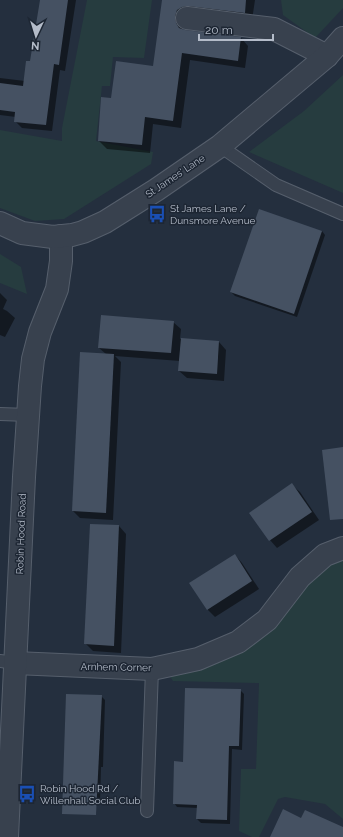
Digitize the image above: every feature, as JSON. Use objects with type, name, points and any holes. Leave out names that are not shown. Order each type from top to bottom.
[{"type":"street","points":[[187,18],[274,29],[327,56]]},
{"type":"street","name":"St James' Lane","points":[[0,223],[22,233],[43,237],[61,236],[83,232],[105,222],[156,190],[220,146],[327,56],[343,38]]},
{"type":"street","name":"Robin Hood Road","points":[[7,837],[8,662],[33,359],[40,332],[57,289],[62,249],[61,236]]},
{"type":"street","name":"Arnhem Corner","points":[[8,662],[152,669],[198,659],[238,642],[267,620],[300,577],[325,555],[343,548]]},
{"type":"lane","points":[[220,146],[276,186],[343,214]]},
{"type":"lane","points":[[0,414],[28,415]]},
{"type":"lane","points":[[147,811],[152,669]]},
{"type":"green space","points":[[87,0],[152,0],[144,58],[113,57],[110,86],[102,86],[96,141],[153,152],[151,164],[64,219],[35,221],[0,208],[0,130],[62,141],[62,128]]},
{"type":"green space","points":[[281,0],[343,0],[343,8],[315,38],[283,15]]},
{"type":"green space","points":[[343,75],[343,193],[249,152],[304,111]]},
{"type":"green space","points":[[0,254],[21,267],[27,294],[0,283]]},
{"type":"green space","points":[[343,556],[343,819],[325,804],[285,797],[278,799],[259,837],[252,837],[239,831],[241,769],[256,769],[259,683],[173,681],[169,675],[185,672],[322,565]]},
{"type":"building","points":[[40,0],[68,0],[59,65],[54,64],[46,125],[14,122],[15,112],[0,110],[0,83],[23,86],[26,61],[30,61]]},
{"type":"building","points":[[162,0],[246,0],[245,13],[188,6],[177,10],[175,16],[176,23],[179,28],[185,30],[241,37],[238,61],[182,53],[173,121],[145,117],[142,145],[98,141],[101,97],[111,98],[116,61],[153,66]]},
{"type":"building","points":[[259,209],[322,231],[294,314],[230,292]]},
{"type":"building","points":[[101,315],[174,321],[171,353],[98,348]]},
{"type":"building","points":[[181,338],[219,341],[217,374],[178,371]]},
{"type":"building","points":[[80,352],[114,354],[106,513],[72,511]]},
{"type":"building","points":[[343,447],[343,519],[330,520],[322,450]]},
{"type":"building","points":[[292,483],[312,512],[269,541],[249,513]]},
{"type":"building","points":[[90,524],[119,525],[114,646],[84,644]]},
{"type":"building","points":[[235,554],[252,581],[207,610],[189,583]]},
{"type":"building","points":[[185,688],[241,689],[239,746],[229,746],[227,820],[196,819],[197,805],[173,804],[174,761],[183,762]]},
{"type":"building","points":[[66,694],[102,695],[96,815],[62,814]]},
{"type":"building","points":[[283,809],[301,818],[305,810],[343,827],[343,837],[270,837]]},
{"type":"place","name":"St James Lane / Dunsmore Avenue","points":[[157,214]]},
{"type":"place","name":"Robin Hood Rd / Willenhall Social Club","points":[[27,794]]}]
